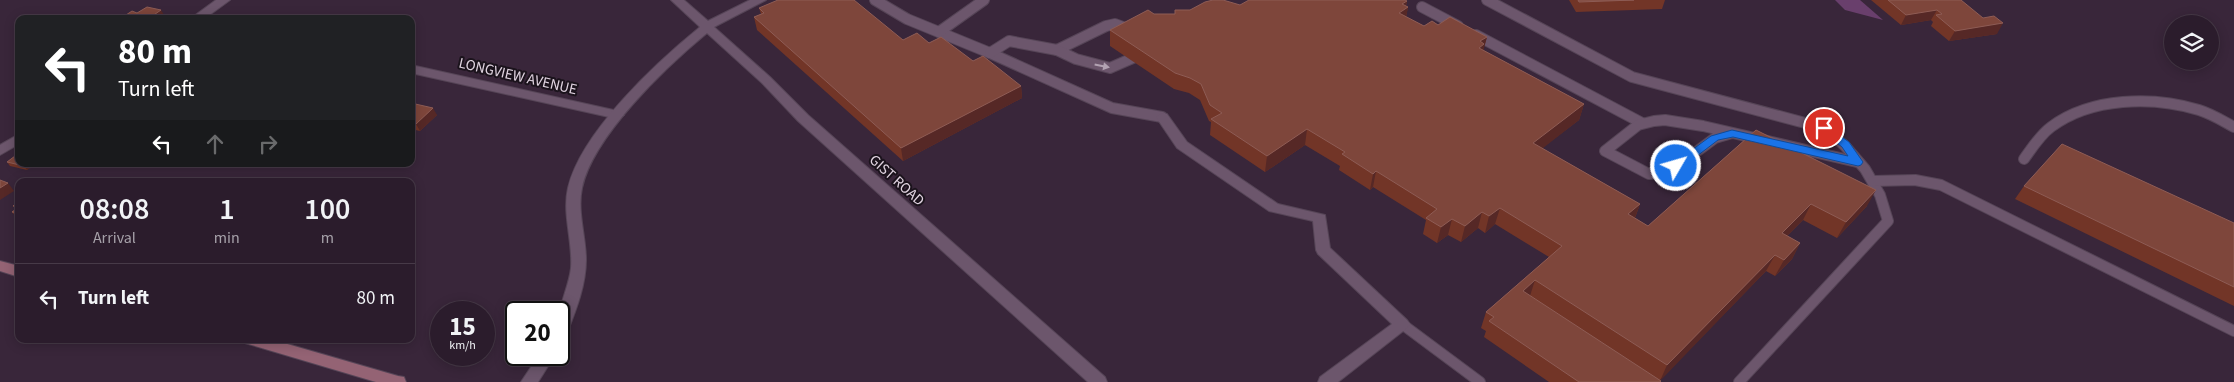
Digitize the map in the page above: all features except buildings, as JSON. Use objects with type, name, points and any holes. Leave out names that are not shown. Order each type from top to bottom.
[{"type":"main road","points":[[0,266],[15,271]]},
{"type":"main road","points":[[264,343],[398,382]]},
{"type":"street","points":[[202,15],[224,0]]},
{"type":"street","name":"GIST ROAD","points":[[677,0],[766,80],[803,118],[1099,382]]},
{"type":"street","points":[[570,304],[578,267],[578,249],[573,213],[576,186],[588,158],[618,115],[707,27],[720,18],[760,0]]},
{"type":"street","name":"LONGVIEW AVENUE","points":[[415,70],[618,115]]},
{"type":"street","points":[[1162,117],[1182,145],[1274,208],[1320,218],[1323,250],[1402,324],[1326,382]]},
{"type":"street","points":[[0,151],[15,141]]},
{"type":"street","points":[[529,382],[540,366]]},
{"type":"lane","points":[[875,0],[896,13],[1112,108],[1162,117]]},
{"type":"lane","points":[[939,32],[984,0]]},
{"type":"lane","points":[[1487,0],[1632,77],[1824,128],[1846,145],[1873,181],[1886,208],[1888,222],[1739,382]]},
{"type":"lane","points":[[1422,7],[1642,123]]},
{"type":"lane","points":[[1056,50],[1106,26],[1115,24],[1124,26],[1138,34]]},
{"type":"lane","points":[[990,53],[1010,41],[1056,50],[1076,59],[1110,68],[1150,50]]},
{"type":"lane","points":[[2024,159],[2050,128],[2063,120],[2084,111],[2113,105],[2138,102],[2181,106],[2201,111],[2234,127]]},
{"type":"lane","points":[[1732,133],[1715,138],[1676,166],[1662,173],[1649,174],[1605,151],[1642,123],[1666,121],[1684,122],[1732,133],[1858,162]]},
{"type":"lane","points":[[1873,181],[1914,180],[1941,185],[2234,331]]},
{"type":"lane","points":[[1402,324],[1480,382]]},
{"type":"shaded area","points":[[1835,0],[1860,0],[1883,20],[1845,10]]},
{"type":"route","points":[[1676,166],[1715,138],[1732,133],[1858,162],[1846,145],[1824,128]]}]
